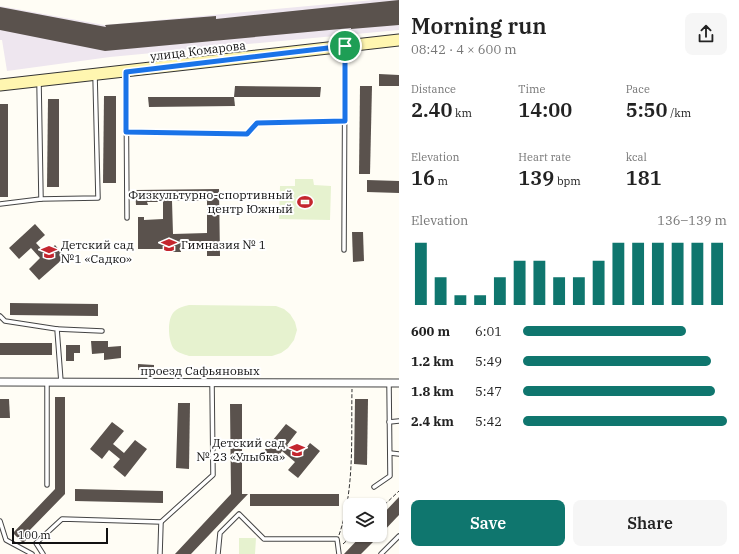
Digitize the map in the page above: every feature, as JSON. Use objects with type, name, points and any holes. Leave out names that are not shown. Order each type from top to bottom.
[{"type":"street","name":"улица Комарова","points":[[0,85],[40,79],[126,72],[399,40]]},
{"type":"street","name":"проезд Сафьяновых","points":[[0,382],[399,383]]},
{"type":"lane","points":[[344,250],[345,46]]},
{"type":"lane","points":[[126,72],[127,218]]},
{"type":"lane","points":[[0,204],[40,199],[98,198],[95,75]]},
{"type":"lane","points":[[40,79],[40,199]]},
{"type":"lane","points":[[126,132],[247,134],[257,123],[345,121]]},
{"type":"lane","points":[[0,316],[5,321],[56,329],[102,331]]},
{"type":"lane","points":[[56,329],[61,382]]},
{"type":"lane","points":[[47,382],[47,485]]},
{"type":"lane","points":[[43,554],[36,543],[62,519],[161,522],[213,476],[212,382]]},
{"type":"lane","points":[[374,487],[390,476],[389,383]]},
{"type":"lane","points":[[389,422],[399,421]]},
{"type":"lane","points":[[390,453],[399,454]]},
{"type":"lane","points":[[218,554],[220,533],[239,514],[264,539],[338,539],[339,554]]},
{"type":"lane","points":[[0,521],[6,540],[32,554]]},
{"type":"lane","points":[[160,554],[161,522]]},
{"type":"lane","points":[[381,554],[399,536]]},
{"type":"path","points":[[338,539],[345,516],[350,476],[352,384]]},
{"type":"path","points":[[387,502],[399,491]]},
{"type":"path","points":[[338,549],[346,542]]},
{"type":"shaded area","points":[[374,0],[399,0],[399,30],[110,57],[7,71],[2,40],[0,40],[0,6],[104,25]]},
{"type":"green space","name":"Физкультурно-спортивный центр Южный","points":[[295,179],[313,179],[314,185],[331,186],[330,220],[279,219],[280,186],[295,186]]},
{"type":"green space","points":[[189,305],[276,306],[284,309],[290,314],[295,322],[297,330],[294,340],[288,348],[281,353],[272,356],[189,356],[174,349],[170,341],[169,326],[173,313]]},
{"type":"green space","points":[[239,538],[256,538],[255,554],[239,554]]},
{"type":"building","points":[[399,0],[399,25],[351,28],[105,51],[0,30],[0,7],[106,27],[105,25],[216,16],[216,19]]},
{"type":"building","points":[[379,74],[399,75],[399,86],[379,86]]},
{"type":"building","points":[[235,86],[321,87],[320,97],[234,97]]},
{"type":"building","points":[[360,86],[372,86],[370,174],[359,174]]},
{"type":"building","points":[[104,96],[116,96],[116,183],[103,183]]},
{"type":"building","points":[[148,97],[234,97],[235,106],[149,107]]},
{"type":"building","points":[[48,99],[59,99],[59,187],[47,187]]},
{"type":"building","points":[[0,104],[8,104],[8,197],[0,197]]},
{"type":"building","points":[[367,180],[399,181],[399,193],[367,192]]},
{"type":"building","points":[[219,189],[220,256],[207,256],[207,243],[181,243],[181,252],[173,252],[173,249],[138,249],[138,217],[144,217],[144,220],[163,219],[163,202],[147,202],[148,205],[136,205],[135,190]],"holes":[[[172,201],[207,201],[207,233],[173,234]]]},
{"type":"building","points":[[35,224],[45,235],[36,243],[46,254],[55,245],[65,257],[39,280],[29,269],[40,258],[31,248],[19,259],[9,248]]},
{"type":"building","points":[[352,232],[363,232],[364,261],[353,262]]},
{"type":"building","points":[[10,303],[98,304],[98,316],[10,315]]},
{"type":"building","points":[[91,341],[108,341],[108,347],[121,346],[121,358],[104,360],[104,353],[92,354]]},
{"type":"building","points":[[0,343],[52,343],[52,355],[0,355]]},
{"type":"building","points":[[66,345],[80,345],[80,353],[74,353],[74,361],[66,361]]},
{"type":"building","points":[[138,364],[154,365],[154,371],[138,370]]},
{"type":"building","points":[[55,397],[65,397],[65,494],[27,533],[30,536],[23,543],[13,533],[55,489]]},
{"type":"building","points":[[0,399],[9,399],[10,418],[0,418]]},
{"type":"building","points":[[355,399],[368,399],[367,465],[354,464]]},
{"type":"building","points":[[178,403],[190,403],[189,469],[176,468]]},
{"type":"building","points":[[230,404],[242,404],[242,494],[248,494],[191,554],[175,554],[231,494]]},
{"type":"building","points":[[112,422],[124,431],[113,444],[124,453],[135,440],[147,449],[125,477],[113,467],[120,459],[109,450],[102,459],[90,449]]},
{"type":"building","points":[[286,424],[297,432],[287,445],[300,456],[310,443],[320,451],[298,478],[288,470],[295,462],[282,451],[276,460],[264,451]]},
{"type":"building","points":[[75,489],[163,491],[163,503],[75,501]]},
{"type":"building","points":[[250,494],[339,494],[339,506],[250,506]]},
{"type":"building","points":[[399,497],[399,515],[387,528],[387,510]]},
{"type":"building","points":[[355,542],[373,542],[361,554],[344,554]]},
{"type":"place","name":"Физкультурно-спортивный центр Южный","points":[[305,202]]},
{"type":"place","name":"Гимназия № 1","points":[[169,245]]},
{"type":"place","name":"Детский сад №1 «Cадко»","points":[[49,252]]},
{"type":"place","name":"Детский сад № 23 «Улыбка»","points":[[297,450]]},
{"type":"route","points":[[345,46],[345,121],[257,123],[247,134],[126,132],[126,72],[345,46]]}]
